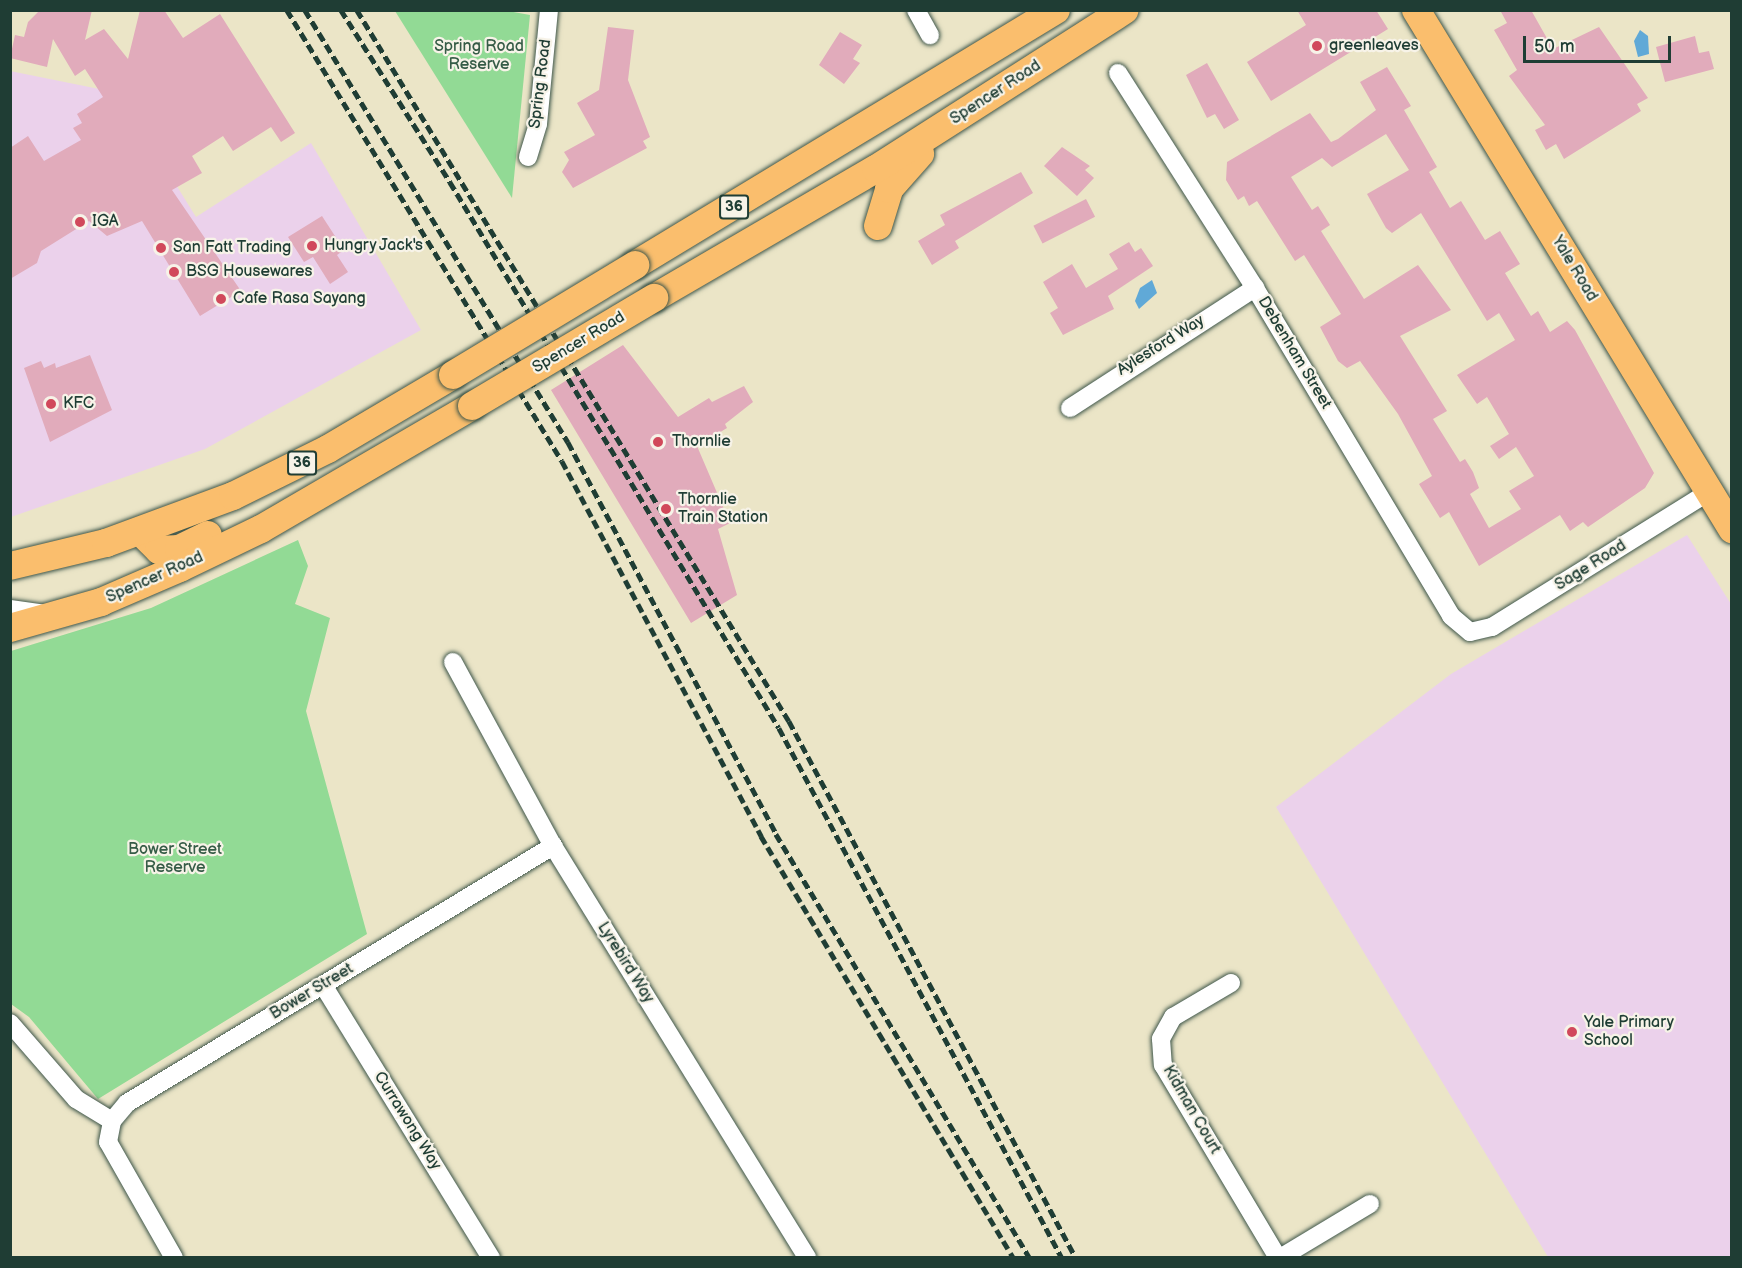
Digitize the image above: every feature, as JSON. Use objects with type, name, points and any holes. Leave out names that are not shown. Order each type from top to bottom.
[{"type":"main road","name":"36","points":[[10,566],[140,531],[283,473],[453,375],[1056,10]]},
{"type":"main road","name":"Spencer Road","points":[[10,628],[61,615],[180,568],[344,483],[876,169],[1125,10]]},
{"type":"main road","name":"Yale Road","points":[[1416,10],[1731,528]]},
{"type":"main road","points":[[878,226],[881,205],[906,164],[1027,84],[1048,59]]},
{"type":"main road","points":[[140,531],[159,550],[179,549],[300,491],[344,483]]},
{"type":"street","name":"Spring Road","points":[[528,157],[538,124],[549,10]]},
{"type":"street","points":[[916,10],[930,35]]},
{"type":"street","name":"Debenham Street","points":[[1118,73],[1255,288],[1451,616],[1470,632]]},
{"type":"street","name":"Aylesford Way","points":[[1070,408],[1255,288]]},
{"type":"street","name":"Sage Road","points":[[1470,632],[1492,627],[1709,492]]},
{"type":"street","points":[[10,609],[61,615]]},
{"type":"street","name":"Lyrebird Way","points":[[453,662],[553,846],[807,1257]]},
{"type":"street","name":"Bower Street","points":[[112,1121],[127,1103],[553,846]]},
{"type":"street","name":"Kidman Court","points":[[1231,983],[1173,1017],[1161,1039],[1162,1065],[1279,1257],[1370,1204]]},
{"type":"street","name":"Currawong Way","points":[[323,985],[491,1257]]},
{"type":"street","points":[[10,1023],[41,1052],[76,1100],[112,1121],[108,1142],[115,1161],[174,1257]]},
{"type":"shaded area","points":[[10,71],[119,93],[196,217],[311,143],[421,330],[205,449],[11,517]]},
{"type":"shaded area","name":"Yale Primary School","points":[[1687,535],[1731,604],[1731,1257],[1548,1257],[1276,807],[1451,674]]},
{"type":"green space","name":"Spring Road Reserve","points":[[502,10],[530,15],[512,198],[395,11]]},
{"type":"green space","name":"Bower Street Reserve","points":[[298,540],[308,566],[295,604],[330,618],[306,711],[367,934],[98,1099],[29,1017],[11,1004],[11,651],[151,608]]},
{"type":"water","points":[[1640,30],[1648,36],[1649,54],[1638,57],[1634,41]]},
{"type":"water","points":[[1152,280],[1157,293],[1139,309],[1135,301],[1140,288]]},
{"type":"building","points":[[40,10],[92,10],[85,40],[104,29],[128,59],[140,10],[164,10],[183,38],[220,14],[295,133],[281,142],[271,127],[233,151],[223,136],[192,156],[202,173],[172,190],[241,291],[200,316],[142,221],[107,236],[89,221],[41,251],[37,263],[10,279],[10,148],[28,136],[44,161],[81,140],[73,128],[82,123],[77,114],[103,97],[85,69],[75,76],[53,39],[47,67],[10,58],[15,35],[24,37],[28,22]]},
{"type":"building","name":"greenleaves","points":[[1297,10],[1376,10],[1388,29],[1271,101],[1247,62],[1306,25]]},
{"type":"building","points":[[1500,10],[1531,10],[1553,49],[1599,27],[1648,98],[1637,104],[1641,111],[1564,159],[1556,144],[1546,150],[1535,130],[1545,125],[1509,76],[1517,70],[1494,30],[1507,23]]},
{"type":"building","points":[[608,27],[634,30],[628,80],[650,137],[643,141],[647,148],[573,188],[562,172],[569,160],[564,152],[595,135],[577,103],[599,90]]},
{"type":"building","points":[[840,32],[862,45],[853,59],[860,63],[844,84],[819,65]]},
{"type":"building","points":[[1695,36],[1699,53],[1709,51],[1714,69],[1665,82],[1656,47]]},
{"type":"building","points":[[1207,63],[1239,120],[1224,129],[1215,114],[1207,118],[1186,75]]},
{"type":"building","points":[[1387,67],[1411,106],[1404,110],[1437,167],[1429,172],[1450,208],[1461,201],[1485,240],[1500,231],[1520,264],[1505,273],[1531,316],[1538,311],[1550,332],[1567,321],[1575,330],[1654,473],[1645,488],[1588,527],[1583,522],[1570,531],[1560,515],[1479,566],[1449,512],[1440,518],[1419,484],[1432,476],[1398,414],[1360,361],[1347,368],[1338,361],[1320,327],[1341,314],[1304,255],[1295,261],[1257,201],[1249,206],[1244,196],[1238,200],[1226,180],[1227,162],[1310,113],[1331,142],[1338,139],[1376,110],[1360,82]],"holes":[[[1386,134],[1409,170],[1367,194],[1386,228],[1392,233],[1421,213],[1487,321],[1499,313],[1515,340],[1457,375],[1477,404],[1487,397],[1509,434],[1490,446],[1499,459],[1516,447],[1534,476],[1509,491],[1521,509],[1489,528],[1470,494],[1479,488],[1473,472],[1465,459],[1460,462],[1433,419],[1447,411],[1400,336],[1451,310],[1418,265],[1364,299],[1321,231],[1330,225],[1318,206],[1312,210],[1291,177],[1322,158],[1332,167]]]},
{"type":"building","points":[[1062,147],[1090,166],[1085,170],[1094,178],[1077,196],[1044,166]]},
{"type":"building","points":[[1021,172],[1033,193],[955,241],[959,248],[932,265],[918,241],[945,225],[940,215]]},
{"type":"building","points":[[1086,199],[1095,217],[1043,244],[1033,226]]},
{"type":"building","points":[[322,216],[344,250],[337,255],[348,272],[330,284],[313,257],[304,262],[288,237]]},
{"type":"building","points":[[1129,242],[1135,252],[1141,248],[1153,266],[1108,296],[1114,309],[1063,335],[1050,313],[1058,308],[1043,282],[1072,264],[1086,288],[1118,269],[1109,254]]},
{"type":"building","name":"Thornlie Train Station","points":[[623,345],[678,417],[709,398],[712,402],[744,386],[753,402],[725,424],[727,428],[697,446],[730,523],[718,529],[737,595],[691,623],[551,390]]},
{"type":"building","points":[[90,355],[112,410],[50,442],[24,368],[41,361],[44,368],[55,363],[56,368]]},
{"type":"railway","points":[[287,10],[562,461],[761,836],[1014,1258]]},
{"type":"railway","points":[[305,10],[568,442],[776,834],[1030,1258]]},
{"type":"railway","points":[[341,10],[450,182],[779,728],[1062,1258]]},
{"type":"railway","points":[[357,10],[789,721],[1076,1258]]},
{"type":"place","name":"greenleaves","points":[[1317,46]]},
{"type":"place","name":"IGA","points":[[80,222]]},
{"type":"place","name":"Hungry Jack's","points":[[312,246]]},
{"type":"place","name":"San Fatt Trading","points":[[161,248]]},
{"type":"place","name":"BSG Housewares","points":[[174,272]]},
{"type":"place","name":"Cafe Rasa Sayang","points":[[221,299]]},
{"type":"place","name":"KFC","points":[[51,404]]},
{"type":"place","name":"Thornlie","points":[[658,442]]},
{"type":"place","name":"Thornlie Train Station","points":[[666,509]]},
{"type":"place","name":"Yale Primary School","points":[[1572,1032]]}]
